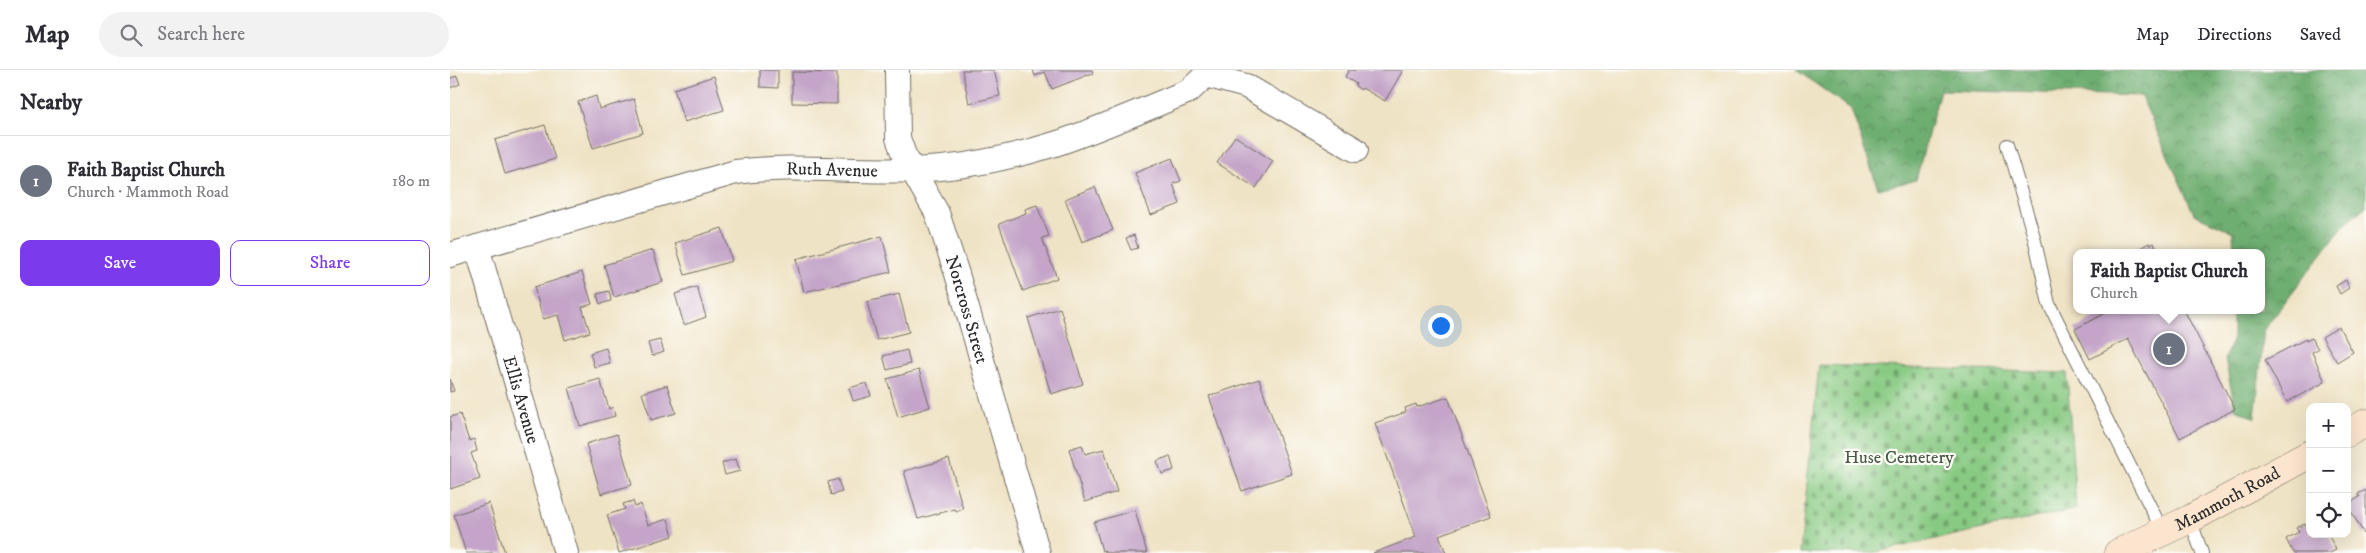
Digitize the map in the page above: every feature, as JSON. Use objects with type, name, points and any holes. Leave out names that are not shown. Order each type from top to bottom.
[{"type":"main road","points":[[2351,431],[2366,423]]},
{"type":"main road","name":"Mammoth Road","points":[[2118,553],[2190,519],[2306,456]]},
{"type":"street","name":"Norcross Street","points":[[896,70],[898,138],[904,155],[937,213],[957,274],[1038,553]]},
{"type":"street","name":"Ruth Avenue","points":[[450,255],[736,172],[763,168],[913,170],[972,164],[1055,144],[1189,91],[1206,73]]},
{"type":"street","points":[[1206,73],[1246,86],[1356,150]]},
{"type":"street","name":"Ellis Avenue","points":[[477,247],[566,553]]},
{"type":"lane","points":[[2007,145],[2034,237],[2050,304],[2163,532]]},
{"type":"lane","points":[[2190,519],[2202,553]]},
{"type":"green space","points":[[1796,70],[2366,70],[2366,206],[2344,225],[2264,329],[2255,418],[2235,409],[2225,359],[2233,337],[2233,314],[2265,314],[2265,249],[2234,249],[2233,232],[2194,214],[2141,96],[1940,90],[1916,180],[1878,189],[1851,109]]},
{"type":"green space","name":"Huse Cemetery","points":[[1819,365],[2067,373],[2076,509],[1871,553],[1800,553]]},
{"type":"building","points":[[760,70],[778,70],[778,88],[760,87]]},
{"type":"building","points":[[962,70],[994,70],[1000,96],[969,103]]},
{"type":"building","points":[[1033,70],[1092,70],[1093,73],[1052,89],[1045,72],[1035,76]]},
{"type":"building","points":[[1349,70],[1403,70],[1385,101],[1355,86],[1356,84],[1345,77]]},
{"type":"building","points":[[792,72],[837,73],[837,104],[792,103]]},
{"type":"building","points":[[457,76],[460,84],[450,88],[450,78]]},
{"type":"building","points":[[714,76],[724,110],[684,122],[674,89]]},
{"type":"building","points":[[596,96],[599,109],[634,99],[643,133],[593,148],[578,102]]},
{"type":"building","points":[[545,125],[555,159],[505,174],[495,140]]},
{"type":"building","points":[[1235,136],[1273,161],[1256,188],[1217,163]]},
{"type":"building","points":[[1172,158],[1181,181],[1173,184],[1180,204],[1151,215],[1135,173]]},
{"type":"building","points":[[1095,187],[1113,230],[1082,242],[1065,199]]},
{"type":"building","points":[[1037,205],[1049,236],[1042,238],[1057,278],[1023,291],[999,224],[1026,213],[1025,209]]},
{"type":"building","points":[[722,228],[732,261],[685,275],[675,243]]},
{"type":"building","points":[[1134,235],[1138,248],[1131,250],[1126,238]]},
{"type":"building","points":[[882,236],[891,272],[804,292],[796,259]]},
{"type":"building","points":[[2149,243],[2150,245],[2154,243],[2157,249],[2138,249]]},
{"type":"building","points":[[653,250],[663,282],[614,297],[604,265]]},
{"type":"building","points":[[582,272],[592,304],[582,307],[590,332],[565,340],[558,315],[543,319],[534,287]]},
{"type":"building","points":[[2346,280],[2349,288],[2340,294],[2336,286]]},
{"type":"building","points":[[697,287],[706,317],[684,325],[675,294]]},
{"type":"building","points":[[609,291],[611,301],[600,304],[597,294]]},
{"type":"building","points":[[899,294],[909,332],[877,340],[867,302]]},
{"type":"building","points":[[1060,308],[1083,384],[1051,394],[1028,318]]},
{"type":"building","points":[[2103,314],[2186,314],[2235,409],[2180,438],[2128,339],[2090,359],[2075,329]]},
{"type":"building","points":[[2339,327],[2353,352],[2337,362],[2322,337]]},
{"type":"building","points":[[2312,338],[2318,349],[2312,352],[2325,382],[2287,402],[2265,360],[2306,339],[2306,341]]},
{"type":"building","points":[[660,340],[664,352],[652,356],[648,343]]},
{"type":"building","points":[[606,348],[610,363],[594,367],[590,353]]},
{"type":"building","points":[[907,350],[910,364],[887,370],[883,356]]},
{"type":"building","points":[[919,370],[930,407],[898,417],[887,379]]},
{"type":"building","points":[[450,379],[454,391],[450,392]]},
{"type":"building","points":[[600,379],[609,409],[613,407],[615,416],[580,426],[569,388]]},
{"type":"building","points":[[1259,379],[1292,474],[1242,491],[1209,396]]},
{"type":"building","points":[[867,383],[871,396],[853,401],[849,388]]},
{"type":"building","points":[[667,385],[676,413],[651,420],[642,393]]},
{"type":"building","points":[[1448,397],[1491,516],[1439,535],[1446,553],[1373,553],[1416,537],[1375,423],[1406,412],[1405,408],[1416,404],[1417,407]]},
{"type":"building","points":[[460,414],[469,441],[474,439],[477,451],[471,453],[480,479],[450,489],[450,417]]},
{"type":"building","points":[[617,434],[632,485],[601,494],[586,444]]},
{"type":"building","points":[[1082,445],[1085,454],[1104,449],[1117,492],[1085,502],[1069,449]]},
{"type":"building","points":[[1170,456],[1174,470],[1162,474],[1157,461]]},
{"type":"building","points":[[736,459],[740,471],[725,475],[722,463]]},
{"type":"building","points":[[949,459],[963,509],[956,512],[955,509],[918,519],[904,471]]},
{"type":"building","points":[[838,479],[842,492],[831,495],[828,482]]},
{"type":"building","points":[[2366,490],[2366,532],[2364,534],[2351,511],[2351,502],[2360,497],[2358,494]]},
{"type":"building","points":[[633,501],[635,507],[641,504],[648,525],[668,519],[673,536],[619,553],[607,515],[625,509],[623,504]]},
{"type":"building","points":[[489,503],[505,553],[466,553],[454,515]]},
{"type":"building","points":[[1135,510],[1147,553],[1105,553],[1105,550],[1102,551],[1094,522]]},
{"type":"building","points":[[2305,524],[2306,538],[2330,538],[2336,550],[2330,553],[2293,553],[2286,539],[2299,532],[2296,528]]},
{"type":"place","name":"Faith Baptist Church","points":[[2169,349]]}]
